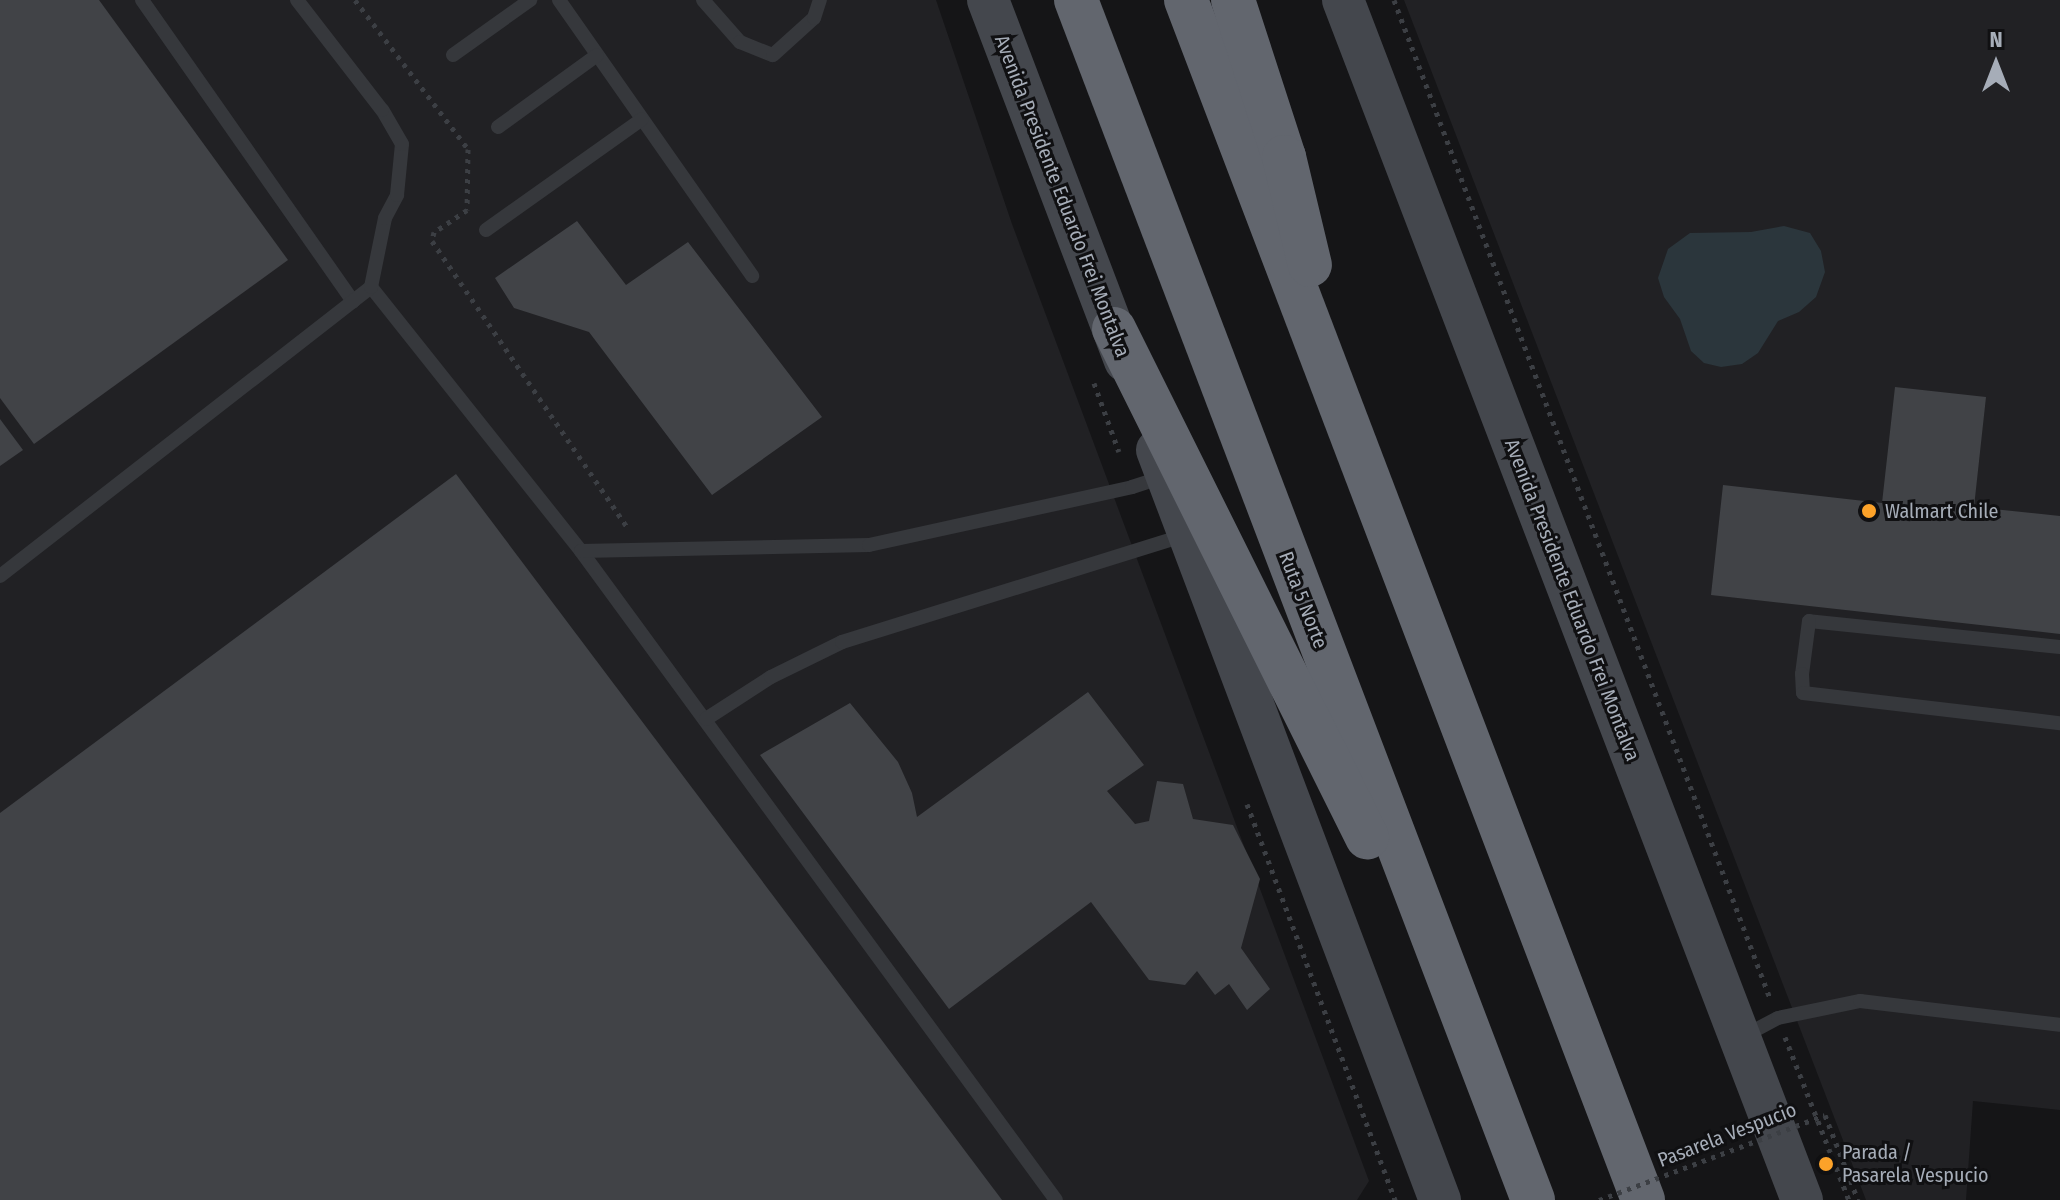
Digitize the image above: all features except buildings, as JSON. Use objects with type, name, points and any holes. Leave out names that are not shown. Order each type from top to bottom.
[{"type":"highway","name":"Ruta 5 Norte","points":[[1076,0],[1533,1200]]},
{"type":"highway","points":[[1186,0],[1643,1200]]},
{"type":"highway","points":[[1233,0],[1298,210],[1341,408]]},
{"type":"highway","points":[[1114,329],[1357,819],[1447,979]]},
{"type":"highway","points":[[1627,1157],[1650,1200]]},
{"type":"main road","name":"Avenida Presidente Eduardo Frei Montalva","points":[[988,0],[1440,1200]]},
{"type":"main road","name":"Avenida Presidente Eduardo Frei Montalva","points":[[1343,0],[1802,1200]]},
{"type":"lane","points":[[142,0],[353,301]]},
{"type":"lane","points":[[0,576],[371,287],[385,218],[399,185],[402,144],[382,110],[297,0]]},
{"type":"lane","points":[[453,55],[530,0]]},
{"type":"lane","points":[[559,0],[752,276]]},
{"type":"lane","points":[[703,0],[740,42],[773,55],[814,18],[820,0]]},
{"type":"lane","points":[[498,127],[597,55]]},
{"type":"lane","points":[[486,230],[642,119]]},
{"type":"lane","points":[[371,287],[581,551],[1056,1200]]},
{"type":"lane","points":[[581,551],[869,545],[1132,487],[1166,475]]},
{"type":"lane","points":[[706,719],[771,677],[842,642],[1187,533]]},
{"type":"lane","points":[[2060,647],[1809,621],[1802,674],[1803,693],[2060,723]]},
{"type":"lane","points":[[1740,1038],[1778,1018],[1860,1001],[2060,1025]]},
{"type":"path","points":[[355,0],[468,149],[467,210],[434,232],[432,241],[642,549]]},
{"type":"path","points":[[1394,0],[1849,1200]]},
{"type":"path","points":[[1245,799],[1395,1200]]},
{"type":"path","name":"Pasarela Vespucio","points":[[1599,1200],[1825,1115],[1858,1200]]},
{"type":"shaded area","points":[[0,0],[936,0],[1012,224],[1369,1181],[1357,1200],[0,1200]]},
{"type":"shaded area","name":"Walmart Chile","points":[[1404,0],[2060,0],[2060,1110],[1973,1101],[1966,1200],[1866,1200]]},
{"type":"shaded area","points":[[1784,226],[1810,233],[1821,251],[1825,272],[1816,297],[1799,312],[1778,321],[1758,353],[1742,364],[1721,367],[1704,363],[1691,351],[1680,319],[1664,297],[1658,278],[1668,249],[1690,233],[1751,232]]},
{"type":"place","name":"Walmart Chile","points":[[1869,511]]},
{"type":"place","name":"Parada / Pasarela Vespucio","points":[[1826,1164]]}]
